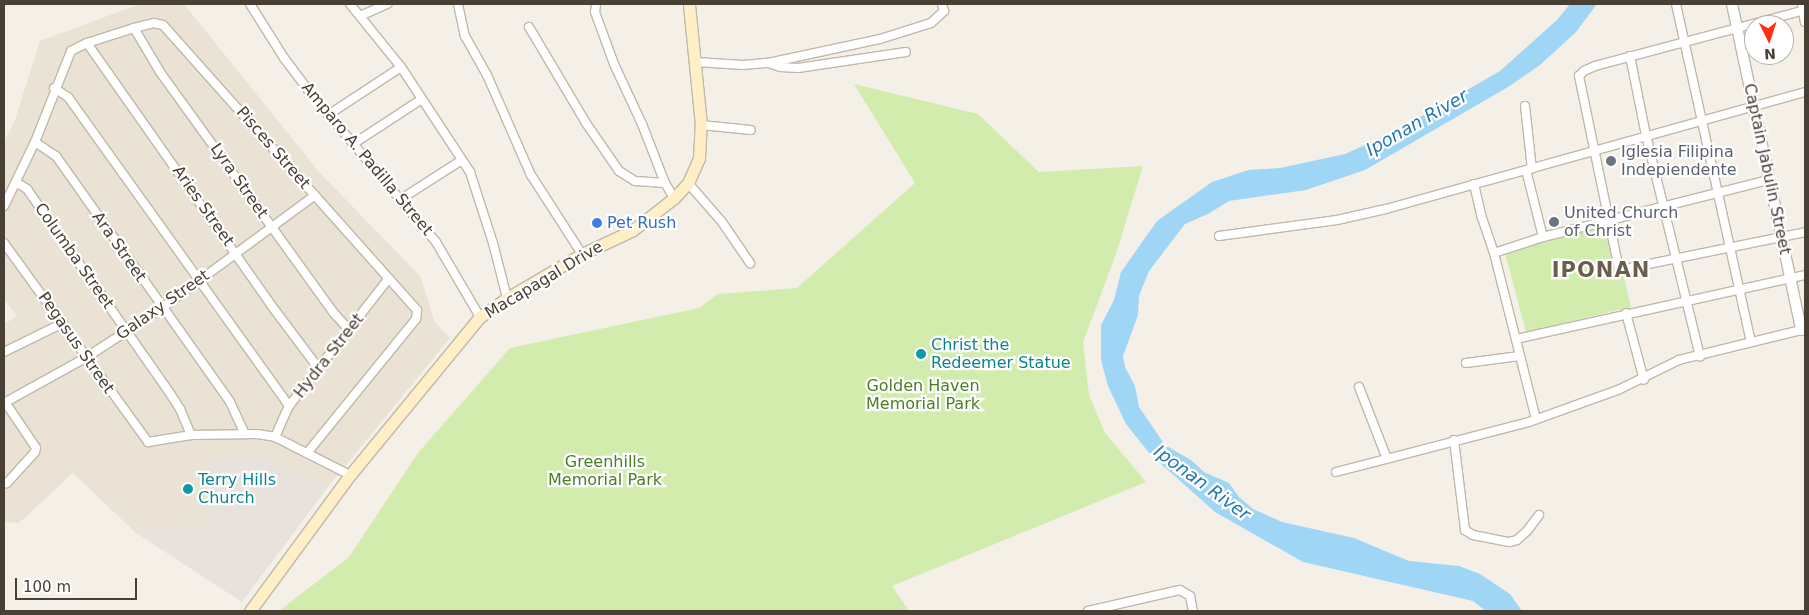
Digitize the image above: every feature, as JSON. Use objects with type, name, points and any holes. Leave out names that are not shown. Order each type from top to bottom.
[{"type":"main road","name":"Macapagal Drive","points":[[250,611],[350,475],[480,317],[507,298],[582,254],[633,230],[674,198],[688,183],[699,158],[701,125],[689,4]]},
{"type":"street","name":"Amparo A. Padilla Street","points":[[250,4],[284,58],[328,115],[436,242],[480,317]]},
{"type":"street","points":[[350,4],[400,67],[462,160],[477,191],[507,298]]},
{"type":"street","points":[[360,16],[386,4]]},
{"type":"street","points":[[458,4],[465,36],[487,75],[530,175],[582,254]]},
{"type":"street","points":[[696,62],[743,65],[768,63],[850,46],[918,29],[931,23],[942,14],[942,4]]},
{"type":"street","points":[[1676,4],[1717,195],[1752,342]]},
{"type":"street","name":"Captain Jabulin Street","points":[[1732,4],[1768,180],[1803,329]]},
{"type":"street","points":[[596,5],[595,12],[614,64],[642,124],[665,183],[674,198]]},
{"type":"street","points":[[1805,22],[1803,8],[1684,44],[1630,56],[1589,69],[1579,76],[1596,149],[1619,270],[1805,232]]},
{"type":"street","name":"Pisces Street","points":[[134,28],[154,23],[163,25],[417,310],[416,319],[307,453]]},
{"type":"street","points":[[529,27],[586,123],[619,171],[635,181],[665,183]]},
{"type":"street","points":[[4,206],[35,142],[54,88],[71,51],[87,43],[134,28]]},
{"type":"street","name":"Lyra Street","points":[[134,28],[160,72],[349,330]]},
{"type":"street","name":"Aries Street","points":[[87,43],[271,305],[319,369]]},
{"type":"street","points":[[768,63],[780,68],[798,68],[906,52]]},
{"type":"street","points":[[1630,56],[1646,135],[1678,257],[1700,356]]},
{"type":"street","points":[[328,115],[400,67]]},
{"type":"street","points":[[54,88],[68,97],[290,406]]},
{"type":"street","points":[[1219,236],[1337,220],[1386,210],[1596,149],[1805,92]]},
{"type":"street","points":[[353,144],[422,99]]},
{"type":"street","points":[[1525,106],[1529,170],[1543,237]]},
{"type":"street","points":[[701,125],[751,130]]},
{"type":"street","name":"Ara Street","points":[[35,142],[56,156],[230,402],[245,434]]},
{"type":"street","points":[[401,199],[462,160]]},
{"type":"street","points":[[1494,253],[1543,237],[1717,195],[1768,180]]},
{"type":"street","points":[[688,183],[722,222],[750,263]]},
{"type":"street","name":"Columba Street","points":[[16,184],[27,189],[126,330],[180,409],[191,436]]},
{"type":"street","points":[[1474,184],[1481,215],[1494,253],[1536,419]]},
{"type":"street","name":"Galaxy Street","points":[[4,402],[87,357],[162,308],[315,196]]},
{"type":"street","name":"Pegasus Street","points":[[4,243],[148,442],[191,436]]},
{"type":"street","points":[[1516,339],[1805,275]]},
{"type":"street","name":"Hydra Street","points":[[275,438],[290,406],[389,278]]},
{"type":"street","points":[[1626,314],[1644,380]]},
{"type":"street","points":[[4,352],[63,322]]},
{"type":"street","points":[[1336,472],[1536,419],[1644,380],[1668,364],[1803,329]]},
{"type":"street","points":[[1466,364],[1520,356]]},
{"type":"street","points":[[1359,387],[1388,459]]},
{"type":"street","points":[[4,402],[36,448],[35,452],[7,483]]},
{"type":"street","points":[[191,436],[245,434],[275,438],[350,475]]},
{"type":"street","points":[[1454,440],[1462,493],[1464,528],[1467,532],[1509,542],[1517,540],[1539,516]]},
{"type":"street","points":[[1088,611],[1180,590],[1190,596],[1193,611]]},
{"type":"shaded area","points":[[140,4],[184,4],[320,173],[421,277],[434,321],[450,338],[328,487],[295,469],[263,457],[207,461],[212,524],[136,533],[73,473],[19,523],[4,522],[4,324],[17,316],[4,299],[4,141],[14,123],[40,41]]},
{"type":"shaded area","points":[[263,457],[295,469],[328,487],[242,602],[136,533],[212,524],[207,461]]},
{"type":"green space","points":[[854,84],[978,114],[1039,172],[1143,166],[1116,254],[1083,342],[1089,395],[1105,433],[1146,482],[892,586],[909,611],[279,611],[349,557],[418,453],[510,348],[699,308],[718,294],[797,288],[915,183]]},
{"type":"green space","points":[[1611,224],[1631,307],[1526,332],[1505,253]]},
{"type":"water","name":"Iponan River","points":[[1570,4],[1597,4],[1576,32],[1540,65],[1508,87],[1365,170],[1306,190],[1229,201],[1208,214],[1185,224],[1149,271],[1139,296],[1138,315],[1123,356],[1125,367],[1135,386],[1139,407],[1165,445],[1191,460],[1204,472],[1229,483],[1239,497],[1253,509],[1282,522],[1354,538],[1409,561],[1459,566],[1480,574],[1510,594],[1522,611],[1486,611],[1473,601],[1303,562],[1215,512],[1150,454],[1126,424],[1108,386],[1101,360],[1101,325],[1114,300],[1121,272],[1157,221],[1212,182],[1248,170],[1280,168],[1345,154],[1394,132],[1500,71],[1557,20]]},
{"type":"place","name":"Iglesia Filipina Indepiendente","points":[[1611,161]]},
{"type":"place","name":"United Church of Christ","points":[[1554,222]]},
{"type":"place","name":"Pet Rush","points":[[597,223]]},
{"type":"place","name":"Christ the Redeemer Statue","points":[[921,354]]},
{"type":"place","name":"Terry Hills Church","points":[[188,489]]},
{"type":"district","name":"IPONAN","points":[[1601,270]]},
{"type":"park label","name":"Golden Haven Memorial Park","points":[[923,395]]},
{"type":"park label","name":"Greenhills Memorial Park","points":[[605,471]]}]
